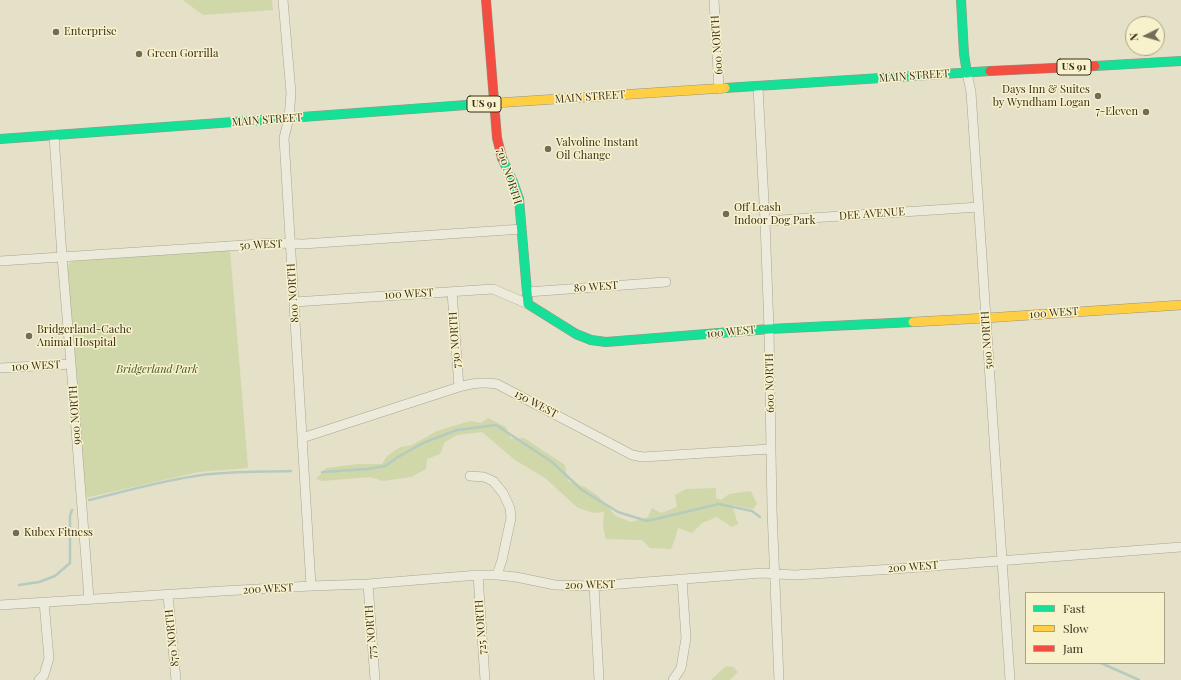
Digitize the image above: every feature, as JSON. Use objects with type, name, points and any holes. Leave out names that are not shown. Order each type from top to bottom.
[{"type":"main road","name":"700 NORTH","points":[[486,0],[497,138],[501,155],[519,199],[528,304]]},
{"type":"main road","name":"500 NORTH","points":[[961,0],[964,54],[967,73]]},
{"type":"main road","name":"MAIN STREET","points":[[0,139],[719,89],[1181,61]]},
{"type":"main road","name":"100 WEST","points":[[528,304],[576,334],[591,340],[606,342],[769,329],[986,318],[1181,305]]},
{"type":"street","name":"800 NORTH","points":[[283,0],[291,94],[289,118],[284,138],[311,586]]},
{"type":"street","name":"600 NORTH","points":[[714,0],[719,89]]},
{"type":"street","name":"500 NORTH","points":[[967,73],[971,92],[1010,680]]},
{"type":"street","name":"600 NORTH","points":[[758,87],[769,329],[770,450],[779,680]]},
{"type":"street","name":"900 NORTH","points":[[54,135],[89,599]]},
{"type":"street","name":"DEE AVENUE","points":[[765,221],[979,207]]},
{"type":"street","name":"50 WEST","points":[[0,261],[275,243],[302,244],[522,229]]},
{"type":"street","name":"80 WEST","points":[[527,292],[666,282]]},
{"type":"street","name":"100 WEST","points":[[294,302],[367,296],[493,289],[528,304]]},
{"type":"street","name":"730 NORTH","points":[[452,292],[459,387]]},
{"type":"street","name":"100 WEST","points":[[0,368],[71,364]]},
{"type":"street","name":"150 WEST","points":[[302,438],[459,387],[486,382],[497,384],[632,455],[643,457],[770,450]]},
{"type":"street","points":[[470,476],[484,477],[493,481],[503,493],[510,508],[511,518],[502,560],[497,575]]},
{"type":"street","name":"200 WEST","points":[[0,605],[311,586],[368,584],[478,575],[516,577],[555,585],[594,586],[762,573],[795,575],[894,569],[1181,548]]},
{"type":"street","name":"725 NORTH","points":[[478,575],[485,680]]},
{"type":"street","points":[[673,680],[681,668],[686,638],[682,579]]},
{"type":"street","name":"775 NORTH","points":[[368,584],[375,680]]},
{"type":"street","points":[[594,586],[598,680]]},
{"type":"street","name":"870 NORTH","points":[[168,595],[176,680]]},
{"type":"street","points":[[38,680],[44,675],[49,658],[44,602]]},
{"type":"green space","points":[[183,0],[272,0],[273,10],[203,15]]},
{"type":"green space","name":"Bridgerland Park","points":[[230,249],[248,468],[199,472],[85,498],[67,272],[69,264],[74,260]]},
{"type":"green space","points":[[488,418],[506,427],[511,439],[524,438],[565,465],[568,481],[585,487],[598,496],[616,516],[631,522],[648,517],[652,508],[661,513],[677,507],[675,495],[686,489],[716,488],[716,498],[721,500],[729,494],[751,491],[757,504],[753,509],[732,505],[738,524],[732,527],[717,517],[702,523],[692,533],[678,528],[671,549],[650,548],[642,540],[606,539],[603,527],[604,512],[594,513],[578,508],[545,478],[515,460],[482,432],[457,435],[445,442],[440,454],[427,459],[426,469],[411,477],[383,481],[370,477],[322,481],[316,479],[326,468],[358,464],[382,464],[387,456],[400,447],[412,445],[437,431],[470,421],[481,423]]},
{"type":"green space","points":[[726,666],[733,667],[738,672],[730,680],[711,680]]},
{"type":"waterway","points":[[322,472],[368,469],[385,466],[423,443],[457,430],[496,425],[552,462],[582,490],[618,512],[647,521],[719,504],[752,511],[760,517]]},
{"type":"waterway","points":[[89,500],[188,477],[235,472],[291,471]]},
{"type":"waterway","points":[[19,585],[39,582],[55,576],[70,563],[70,516],[72,510]]},
{"type":"waterway","points":[[1103,664],[1139,680]]},
{"type":"traffic: fast","points":[[961,0],[964,54],[967,73]]},
{"type":"traffic: fast","points":[[1095,66],[1181,61]]},
{"type":"traffic: fast","points":[[725,88],[990,71]]},
{"type":"traffic: fast","points":[[0,139],[480,104]]},
{"type":"traffic: fast","points":[[502,158],[519,199],[528,304],[576,334],[591,340],[606,342],[769,329],[913,322]]},
{"type":"traffic: slow","points":[[480,104],[725,88]]},
{"type":"traffic: slow","points":[[913,322],[1181,305]]},
{"type":"traffic: jam","points":[[486,0],[497,138],[502,158]]},
{"type":"traffic: jam","points":[[990,71],[1095,66]]},
{"type":"place","name":"Enterprise","points":[[56,32]]},
{"type":"place","name":"Green Gorrilla","points":[[139,54]]},
{"type":"place","name":"Days Inn & Suites by Wyndham Logan","points":[[1098,96]]},
{"type":"place","name":"7-Eleven","points":[[1146,112]]},
{"type":"place","name":"Valvoline Instant Oil Change","points":[[548,149]]},
{"type":"place","name":"Off Leash Indoor Dog Park","points":[[726,214]]},
{"type":"place","name":"Bridgerland-Cache Animal Hospital","points":[[29,336]]},
{"type":"place","name":"Kubex Fitness","points":[[16,533]]}]
